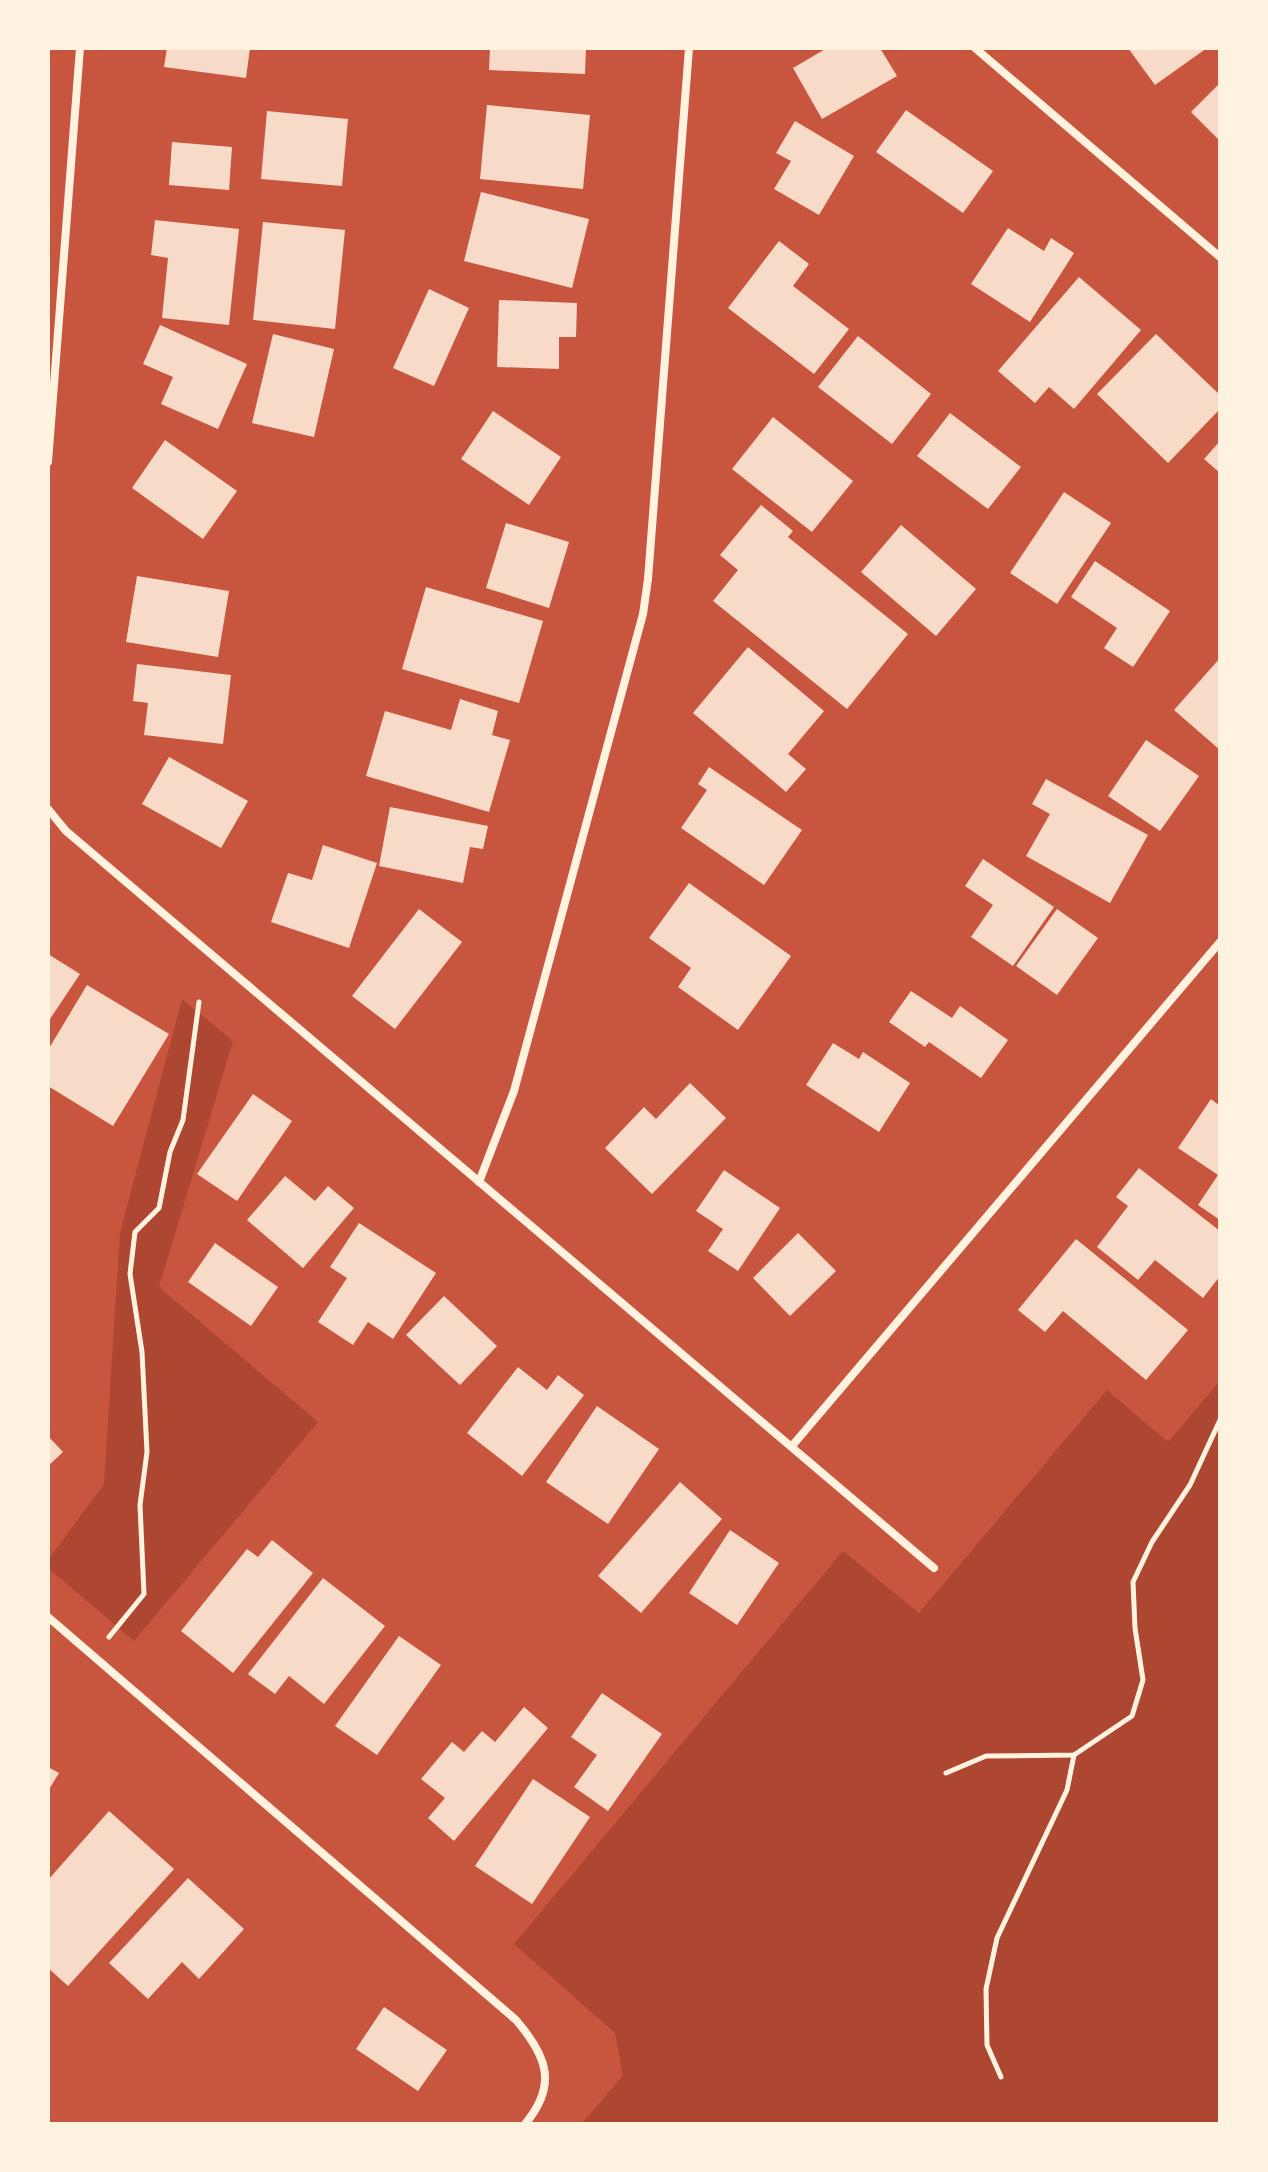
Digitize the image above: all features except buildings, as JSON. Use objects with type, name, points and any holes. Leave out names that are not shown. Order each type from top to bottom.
[{"type":"street","points":[[48,462],[80,48]]},
{"type":"street","points":[[479,1182],[514,1091],[643,614],[689,48]]},
{"type":"street","points":[[975,48],[1220,257]]},
{"type":"street","points":[[48,809],[78,841],[934,1568]]},
{"type":"street","points":[[792,1446],[1220,942]]},
{"type":"street","points":[[48,1617],[516,2020],[529,2035],[544,2072],[546,2090],[525,2124]]},
{"type":"path","points":[[93,1656],[144,1594],[140,1505],[147,1438],[142,1352],[130,1274],[135,1232],[159,1208],[170,1152],[183,1120],[199,1002]]},
{"type":"path","points":[[946,1773],[986,1756],[1074,1755],[1132,1716],[1143,1680],[1135,1628],[1133,1582],[1152,1542],[1190,1485],[1220,1420]]},
{"type":"path","points":[[1001,2077],[987,2045],[986,1989],[997,1938],[1067,1790],[1074,1755]]},
{"type":"shaded area","points":[[182,999],[233,1041],[159,1287],[318,1422],[134,1641],[48,1568],[48,1560],[104,1484],[120,1233]]},
{"type":"shaded area","points":[[1220,1381],[1220,2124],[581,2124],[623,2076],[615,2033],[514,1944],[843,1551],[919,1613],[1107,1390],[1168,1442]]}]
